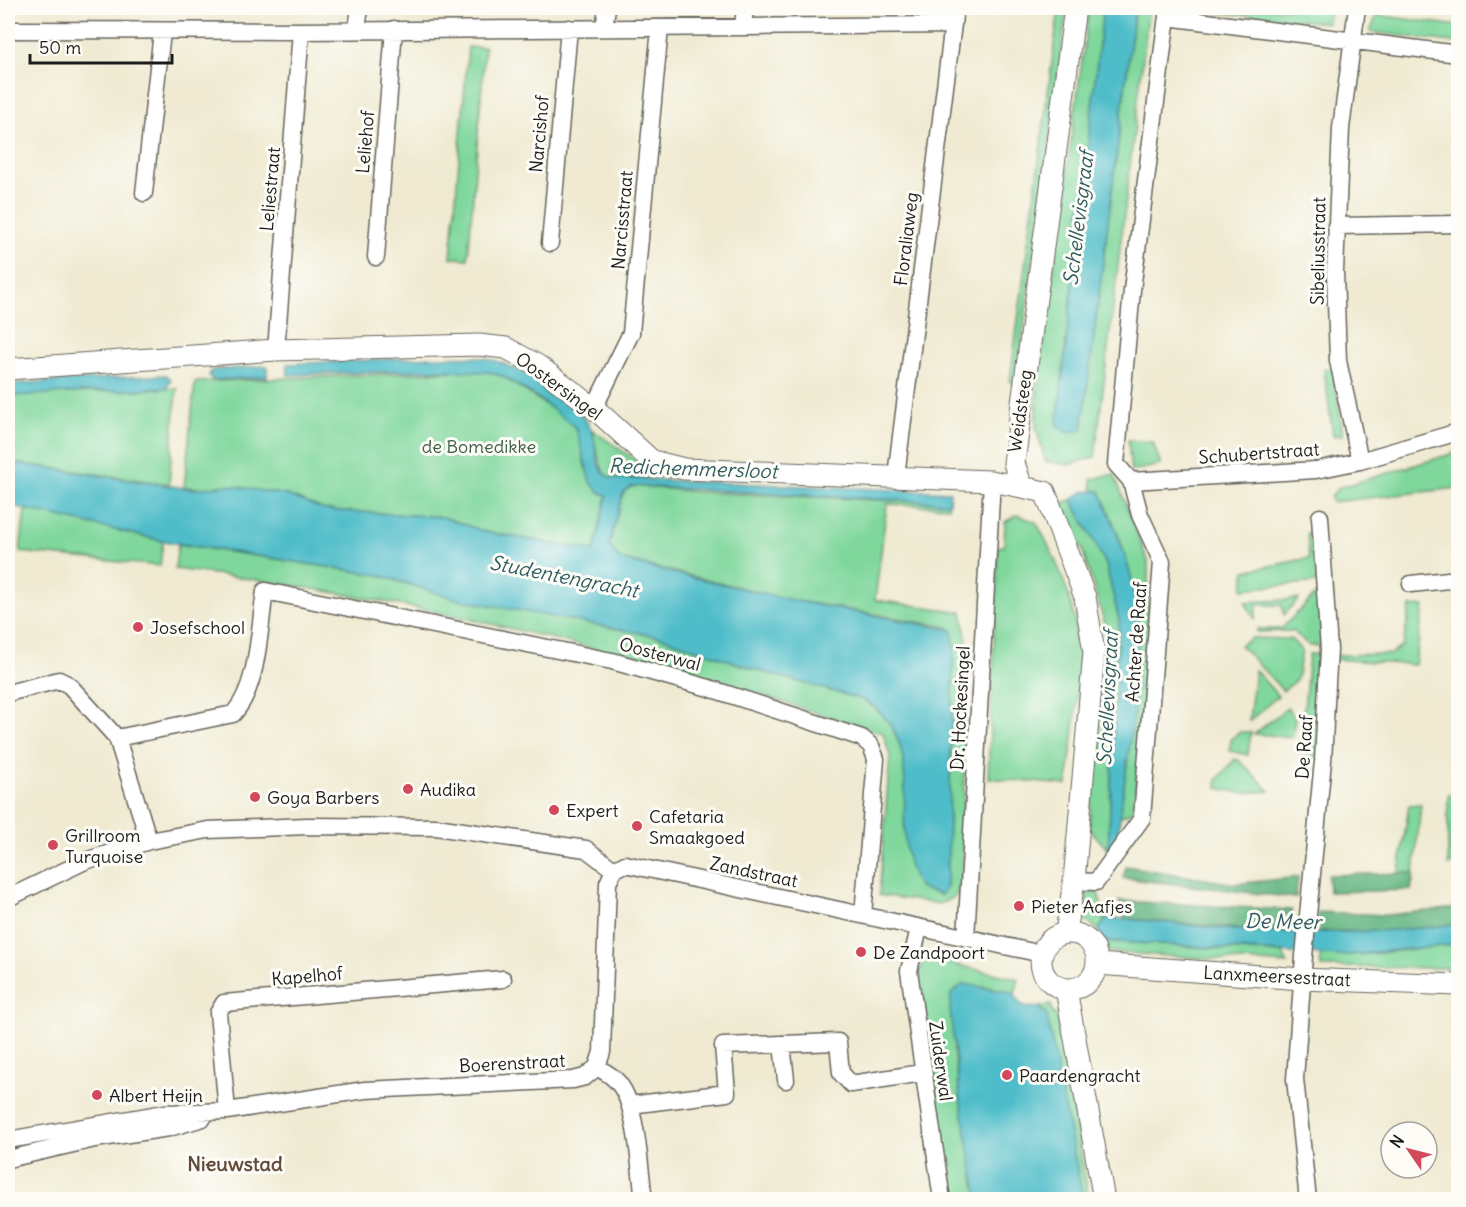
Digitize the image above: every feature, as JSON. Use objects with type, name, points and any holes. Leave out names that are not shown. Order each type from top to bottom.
[{"type":"street","points":[[357,29],[360,8]]},
{"type":"street","points":[[604,28],[607,8]]},
{"type":"street","points":[[743,26],[745,8]]},
{"type":"street","name":"Floraliaweg","points":[[896,476],[955,8]]},
{"type":"street","name":"Weidsteeg","points":[[1022,487],[1014,463],[1075,8]]},
{"type":"street","name":"Sibeliusstraat","points":[[1357,8],[1341,128],[1335,272],[1338,361],[1360,461]]},
{"type":"street","points":[[1131,481],[1116,464],[1132,290],[1167,12],[1458,54]]},
{"type":"street","points":[[8,30],[162,32],[953,25]]},
{"type":"street","name":"Narcishof","points":[[550,243],[569,28]]},
{"type":"street","name":"Narcisstraat","points":[[594,408],[632,333],[660,28]]},
{"type":"street","name":"Leliehof","points":[[376,257],[394,29]]},
{"type":"street","name":"Leliestraat","points":[[276,350],[301,31]]},
{"type":"street","points":[[144,193],[162,32]]},
{"type":"street","points":[[1336,226],[1458,224]]},
{"type":"street","name":"Oostersingel","points":[[8,369],[276,350],[453,344],[506,348],[537,365],[594,408],[652,461],[684,468],[992,481],[1022,487]]},
{"type":"street","name":"Schubertstraat","points":[[1131,481],[1291,474],[1360,461],[1458,432]]},
{"type":"street","name":"Dr. Hockesingel","points":[[966,938],[992,481]]},
{"type":"street","name":"Achter de Raaf","points":[[1074,881],[1096,882],[1142,818],[1162,562],[1140,516],[1131,481]]},
{"type":"street","points":[[1022,487],[1045,492],[1085,597],[1094,652],[1074,881],[1066,933]]},
{"type":"street","name":"De Raaf","points":[[1308,1200],[1294,1079],[1323,761],[1329,650],[1320,517]]},
{"type":"street","points":[[1411,584],[1458,579]]},
{"type":"street","name":"Oosterwal","points":[[117,738],[233,714],[244,702],[251,682],[265,591],[612,661],[709,688],[862,738],[871,746],[876,759],[863,915]]},
{"type":"street","points":[[8,693],[59,680],[69,685],[117,738],[149,842]]},
{"type":"street","points":[[8,898],[85,861],[149,842],[208,830],[307,826],[436,827],[586,849],[614,870],[608,883],[602,1052],[597,1067],[614,1077],[630,1105],[644,1200]]},
{"type":"street","name":"Zandstraat","points":[[614,870],[625,864],[1042,954]]},
{"type":"street","name":"Zuiderwal","points":[[919,928],[909,971],[942,1200]]},
{"type":"street","points":[[1066,933],[1086,939],[1095,950],[1097,964],[1089,980],[1078,987],[1066,989],[1055,985],[1046,977],[1042,966],[1042,954],[1053,938],[1066,933]]},
{"type":"street","name":"Lanxmeersestraat","points":[[1097,964],[1302,979],[1458,985]]},
{"type":"street","name":"Kapelhof","points":[[227,1111],[218,1013],[224,1003],[503,979]]},
{"type":"street","points":[[1066,989],[1104,1200]]},
{"type":"street","points":[[630,1105],[727,1093],[723,1047],[838,1042],[840,1073],[851,1084],[922,1073]]},
{"type":"street","points":[[782,1044],[786,1080]]},
{"type":"street","name":"Boerenstraat","points":[[8,1140],[165,1113],[227,1111],[365,1090],[573,1080],[585,1077],[597,1067]]},
{"type":"street","name":"Boerenstraat","points":[[8,1159],[95,1139],[169,1128],[227,1111]]},
{"type":"green space","points":[[1059,8],[1067,8],[1016,385],[1010,381]]},
{"type":"green space","points":[[1089,8],[1103,8],[1057,425],[1067,432],[1082,430],[1135,8],[1149,8],[1095,457],[1068,465],[1045,461],[1036,427],[1036,399]]},
{"type":"green space","points":[[1198,8],[1330,9],[1328,23],[1197,10]]},
{"type":"green space","points":[[1377,15],[1458,26],[1458,43],[1370,32]]},
{"type":"green space","points":[[468,47],[485,47],[468,259],[451,258]]},
{"type":"green space","points":[[1333,367],[1343,435],[1333,436],[1324,370]]},
{"type":"green space","name":"de Bomedikke","points":[[458,371],[489,372],[504,377],[569,420],[579,434],[585,467],[599,492],[607,495],[595,551],[486,532],[443,517],[325,510],[287,495],[227,485],[210,489],[184,487],[195,382]]},
{"type":"green space","points":[[177,388],[169,484],[8,462],[8,396]]},
{"type":"green space","points":[[591,429],[660,477],[611,478],[604,475]]},
{"type":"green space","points":[[1128,440],[1153,442],[1161,465],[1131,471]]},
{"type":"green space","points":[[1458,452],[1458,488],[1332,502],[1331,497],[1338,488]]},
{"type":"green space","points":[[1114,474],[1148,561],[1148,672],[1133,811],[1120,817],[1138,656],[1135,603],[1121,542],[1100,491],[1093,490],[1091,479]]},
{"type":"green space","points":[[637,486],[698,492],[949,503],[948,507],[887,504],[875,600],[962,612],[967,643],[962,881],[956,896],[940,904],[879,895],[890,756],[883,733],[674,670],[533,634],[319,590],[175,569],[178,544],[379,575],[457,599],[661,637],[760,671],[864,700],[886,719],[898,741],[904,765],[906,841],[910,866],[920,888],[947,887],[954,643],[948,627],[792,600],[620,559],[609,546],[618,507],[626,488]]},
{"type":"green space","points":[[1072,500],[1106,564],[1119,620],[1108,850],[1089,828],[1105,624],[1082,549],[1059,504]]},
{"type":"green space","points":[[25,509],[163,541],[160,566],[20,552]]},
{"type":"green space","points":[[1017,515],[1036,522],[1052,552],[1074,614],[1079,664],[1067,785],[988,778],[998,547],[1004,546],[1005,522]]},
{"type":"green space","points":[[1314,532],[1319,582],[1243,589],[1245,571],[1309,558],[1307,533]]},
{"type":"green space","points":[[1319,591],[1324,645],[1309,646],[1293,631],[1257,632],[1257,629],[1281,629]]},
{"type":"green space","points":[[1299,599],[1284,615],[1282,605],[1257,605],[1255,619],[1245,602]]},
{"type":"green space","points":[[1424,606],[1415,665],[1333,659],[1333,655],[1391,654],[1403,645],[1410,607]]},
{"type":"green space","points":[[1252,638],[1291,639],[1302,651],[1297,679],[1283,691],[1240,645]]},
{"type":"green space","points":[[1309,654],[1324,654],[1319,757],[1300,753]]},
{"type":"green space","points":[[1255,670],[1278,696],[1249,721]]},
{"type":"green space","points":[[1287,708],[1295,718],[1293,737],[1254,734]]},
{"type":"green space","points":[[1240,732],[1251,732],[1248,755],[1230,751],[1231,739]]},
{"type":"green space","points":[[1235,759],[1240,761],[1270,791],[1242,793],[1217,788],[1217,780]]},
{"type":"green space","points":[[1448,795],[1458,796],[1458,863],[1448,865]]},
{"type":"green space","points":[[1421,804],[1414,873],[1399,873],[1409,805]]},
{"type":"green space","points":[[1126,866],[1235,884],[1298,877],[1296,898],[1123,878]]},
{"type":"green space","points":[[1414,873],[1411,890],[1329,892],[1328,875]]},
{"type":"green space","points":[[1098,892],[1105,920],[1099,930],[1084,920],[1087,893]]},
{"type":"green space","points":[[1119,901],[1292,910],[1293,930],[1253,930],[1125,919]]},
{"type":"green space","points":[[1458,908],[1458,924],[1398,932],[1319,931],[1318,912],[1386,915]]},
{"type":"green space","points":[[1105,941],[1283,953],[1287,964],[1109,952]]},
{"type":"green space","points":[[1458,944],[1458,968],[1321,967],[1320,955],[1372,954]]},
{"type":"green space","points":[[931,959],[1019,979],[1015,993],[982,986],[953,1050],[978,1199],[954,1199],[917,993],[917,975],[924,962]]},
{"type":"green space","points":[[1051,1005],[1053,1014],[1056,1014],[1089,1199],[1083,1199],[1046,1013],[1042,1012],[1041,1007]]},
{"type":"water","points":[[1103,8],[1135,8],[1082,430],[1067,432],[1057,426]]},
{"type":"water","name":"Studentengracht","points":[[434,357],[485,358],[512,368],[544,385],[584,418],[591,429],[598,463],[605,474],[611,478],[950,492],[949,503],[632,486],[623,493],[609,546],[620,559],[661,570],[792,600],[952,630],[954,643],[947,887],[941,895],[920,888],[909,865],[905,840],[904,763],[898,740],[886,719],[864,700],[760,671],[661,637],[457,599],[379,575],[163,541],[8,505],[8,462],[192,489],[227,485],[287,495],[325,510],[443,517],[486,532],[594,551],[607,495],[599,492],[590,482],[576,428],[537,397],[504,377],[489,372],[433,370],[288,375],[287,364]]},
{"type":"water","points":[[267,366],[267,377],[212,380],[209,375],[212,370]]},
{"type":"water","points":[[166,375],[171,380],[166,388],[8,396],[8,384]]},
{"type":"water","points":[[1084,491],[1100,491],[1117,532],[1134,589],[1138,630],[1137,684],[1118,836],[1108,851],[1119,620],[1106,564],[1072,500]]},
{"type":"water","points":[[1107,918],[1239,930],[1294,932],[1376,931],[1458,924],[1458,944],[1340,956],[1105,941],[1100,937],[1099,929]]},
{"type":"water","name":"Paardengracht","points":[[963,984],[1015,993],[1021,1004],[1032,1008],[1041,1007],[1042,1012],[1046,1012],[1083,1199],[978,1199],[960,1099],[950,1009],[951,994]]},
{"type":"place","name":"Josefschool","points":[[138,627]]},
{"type":"place","name":"Audika","points":[[408,789]]},
{"type":"place","name":"Goya Barbers","points":[[255,797]]},
{"type":"place","name":"Expert","points":[[554,810]]},
{"type":"place","name":"Cafetaria Smaakgoed","points":[[637,826]]},
{"type":"place","name":"Grillroom Turquoise","points":[[53,845]]},
{"type":"place","name":"Pieter Aafjes","points":[[1019,906]]},
{"type":"place","name":"De Zandpoort","points":[[861,952]]},
{"type":"place","name":"Paardengracht","points":[[1007,1075]]},
{"type":"place","name":"Albert Heijn","points":[[97,1095]]},
{"type":"district","name":"Nieuwstad","points":[[235,1163]]},
{"type":"water label","name":"Schellevisgraaf","points":[[1078,218]]},
{"type":"water label","name":"Redichemmersloot","points":[[693,468]]},
{"type":"water label","name":"Schellevisgraaf","points":[[1107,698]]},
{"type":"water label","name":"De Meer","points":[[1283,921]]}]
